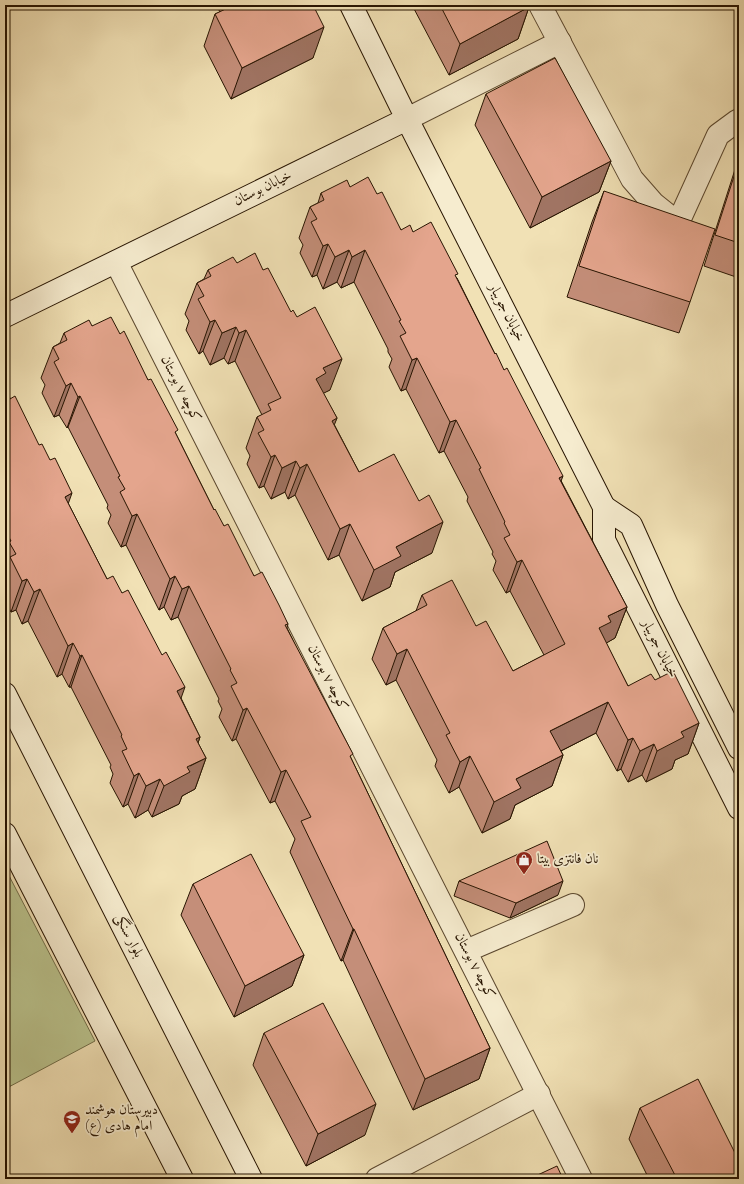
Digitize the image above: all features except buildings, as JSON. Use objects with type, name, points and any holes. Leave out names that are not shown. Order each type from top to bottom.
[{"type":"street","points":[[351,5],[407,119]]},
{"type":"street","points":[[540,5],[632,179],[653,203],[678,223],[718,135],[739,121]]},
{"type":"street","name":"خیابان بوستان","points":[[5,316],[407,119],[560,42]]},
{"type":"street","name":"خیابان جویبار","points":[[407,119],[604,507],[604,540],[739,808]]},
{"type":"street","name":"کوچه ۷ بوستان","points":[[116,262],[582,1179]]},
{"type":"street","name":"خیابان جویبار","points":[[604,507],[631,525],[667,605],[739,748]]},
{"type":"street","name":"بلوار سنگی","points":[[5,694],[251,1179]]},
{"type":"street","points":[[5,834],[182,1179]]},
{"type":"street","points":[[466,951],[572,905]]},
{"type":"street","points":[[377,1179],[539,1094]]},
{"type":"green space","points":[[5,868],[95,1041],[5,1089]]},
{"type":"place","name":"نان فانتزی بیتا","points":[[524,875]]},
{"type":"place","name":"دبیرستان هوشمند امام هادی (ع)","points":[[72,1134]]}]
